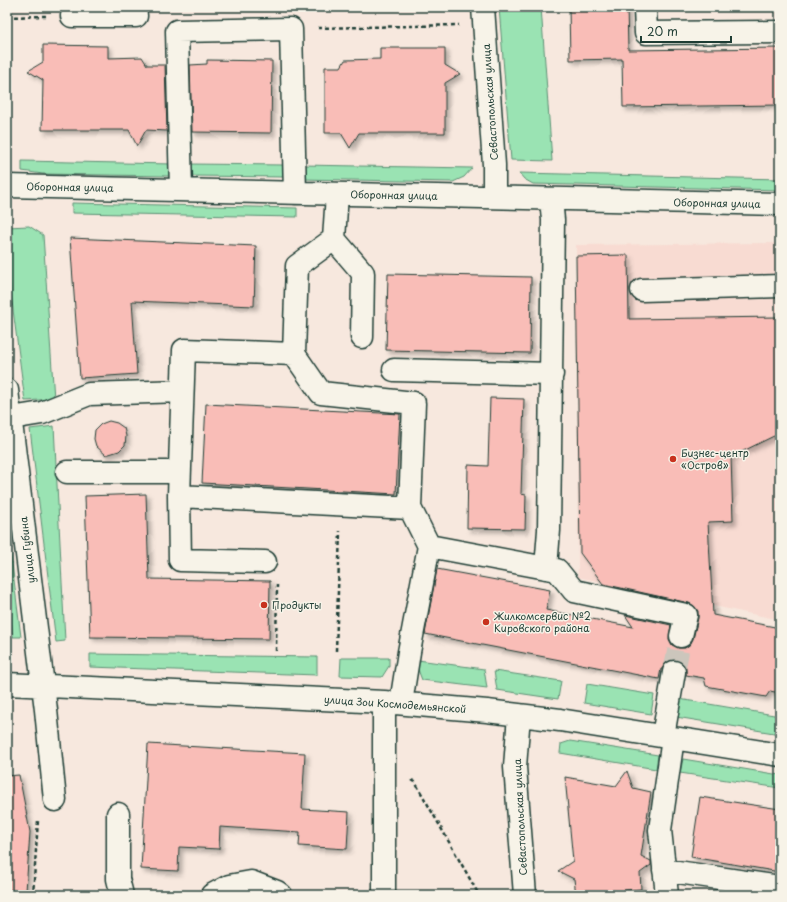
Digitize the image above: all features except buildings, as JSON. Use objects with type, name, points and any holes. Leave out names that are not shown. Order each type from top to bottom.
[{"type":"street","points":[[72,16],[136,16],[134,7]]},
{"type":"street","name":"Севастопольская улица","points":[[483,7],[494,165],[494,197]]},
{"type":"street","points":[[645,7],[646,33],[780,32]]},
{"type":"street","points":[[181,190],[177,30],[291,29],[294,193]]},
{"type":"street","name":"Оборонная улица","points":[[7,186],[780,204]]},
{"type":"street","points":[[337,194],[334,239],[363,273],[362,337]]},
{"type":"street","points":[[546,568],[550,530],[553,220],[551,199]]},
{"type":"street","points":[[334,239],[297,266],[294,354],[321,393],[414,403],[410,508],[429,546],[409,652],[392,703],[384,895]]},
{"type":"street","points":[[642,290],[780,286]]},
{"type":"street","points":[[265,562],[180,560],[179,472],[184,350],[294,354]]},
{"type":"street","points":[[394,370],[552,374]]},
{"type":"street","name":"улица Губина","points":[[7,390],[11,418],[13,481],[43,687],[55,800]]},
{"type":"street","points":[[11,418],[42,413],[89,394],[182,391]]},
{"type":"street","points":[[68,472],[179,472]]},
{"type":"street","points":[[179,496],[410,508]]},
{"type":"street","points":[[429,546],[557,570],[574,591],[686,615],[681,636]]},
{"type":"street","points":[[667,895],[660,830],[674,672]]},
{"type":"street","name":"улица Зои Космодемьянской","points":[[7,684],[43,687],[392,703],[520,715],[780,755]]},
{"type":"street","name":"Севастопольская улица","points":[[520,715],[515,767],[525,895]]},
{"type":"street","points":[[118,814],[118,879],[122,895]]},
{"type":"street","points":[[664,870],[780,887]]},
{"type":"street","points":[[212,895],[228,886],[251,882],[281,895]]},
{"type":"path","points":[[7,17],[72,16]]},
{"type":"path","points":[[291,29],[464,25]]},
{"type":"path","points":[[336,651],[340,504]]},
{"type":"path","points":[[265,562],[277,562],[276,651]]},
{"type":"path","points":[[33,895],[38,810],[55,800]]},
{"type":"path","points":[[428,806],[479,895]]},
{"type":"shaded area","points":[[780,243],[780,620],[578,577],[576,245]]},
{"type":"green space","points":[[499,7],[541,7],[552,161],[511,160]]},
{"type":"green space","points":[[22,161],[172,164],[171,176],[43,174],[22,171]]},
{"type":"green space","points":[[189,164],[284,165],[284,177],[189,176]]},
{"type":"green space","points":[[302,165],[472,168],[464,177],[453,182],[302,179]]},
{"type":"green space","points":[[519,173],[780,179],[780,190],[533,184],[524,179]]},
{"type":"green space","points":[[72,203],[297,208],[297,217],[72,213]]},
{"type":"green space","points":[[29,226],[43,235],[54,399],[25,401],[7,264],[7,227]]},
{"type":"green space","points":[[54,426],[65,641],[56,642],[30,429]]},
{"type":"green space","points":[[7,523],[21,637],[13,637],[7,584]]},
{"type":"green space","points":[[90,654],[317,657],[317,675],[90,667]]},
{"type":"green space","points":[[341,658],[389,658],[389,666],[382,677],[340,676]]},
{"type":"green space","points":[[418,660],[484,669],[487,688],[422,680],[417,667]]},
{"type":"green space","points":[[494,671],[561,681],[558,699],[497,690]]},
{"type":"green space","points":[[587,684],[654,695],[651,714],[584,703]]},
{"type":"green space","points":[[679,699],[780,716],[780,734],[676,717]]},
{"type":"green space","points":[[570,741],[658,755],[656,769],[560,753],[561,744]]},
{"type":"green space","points":[[683,759],[780,775],[780,788],[680,773]]},
{"type":"tunnel","points":[[674,672],[681,636]]},
{"type":"place","name":"Бизнес-центр «Остров»","points":[[673,459]]},
{"type":"place","name":"Продукты","points":[[264,605]]},
{"type":"place","name":"Жилкомсервис №2 Кировского района","points":[[486,622]]}]
